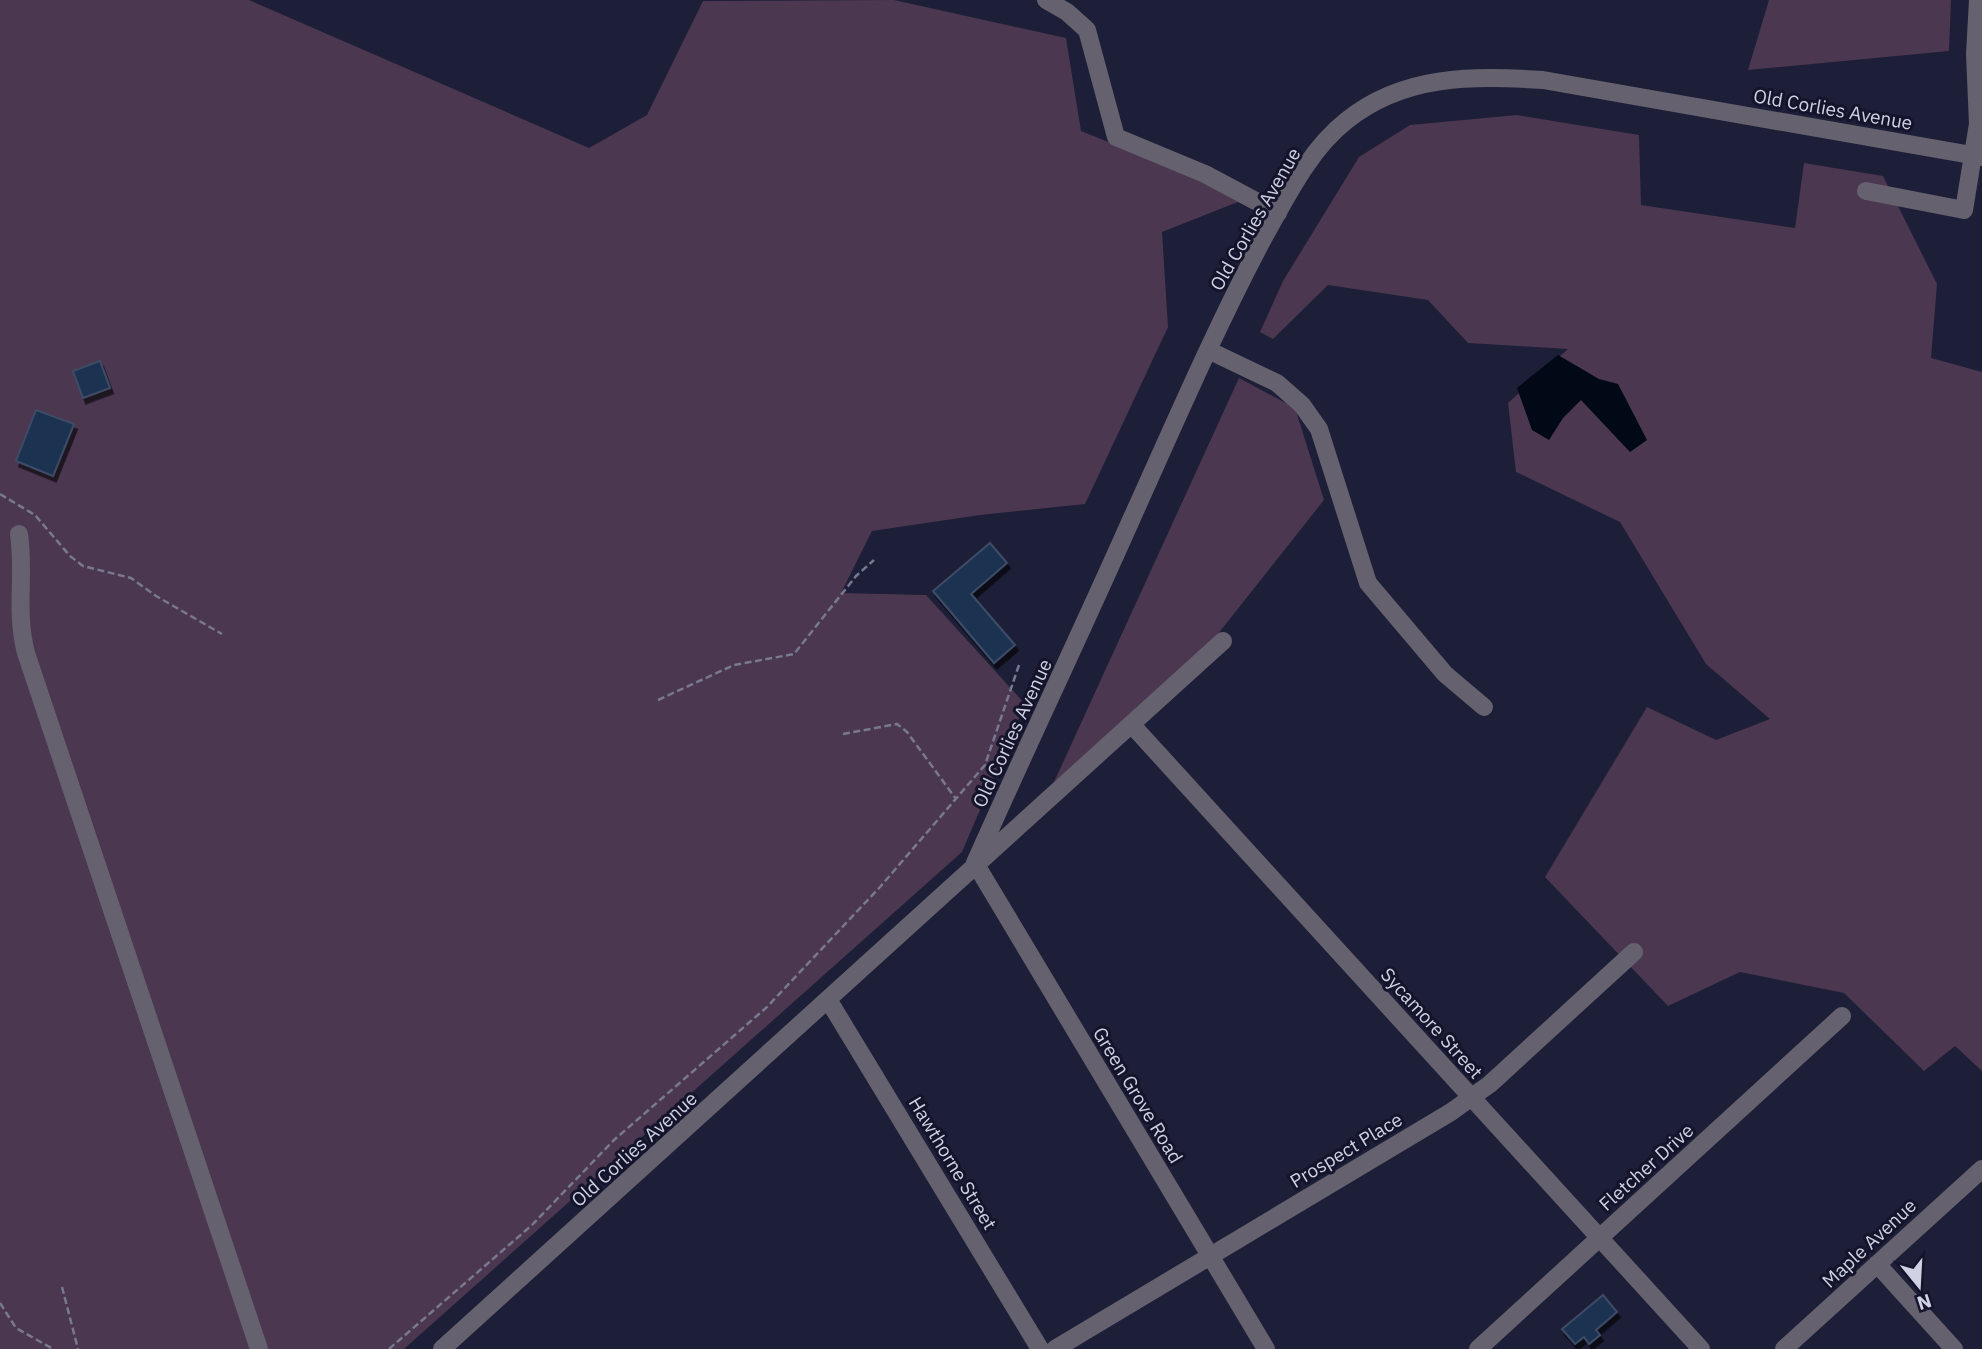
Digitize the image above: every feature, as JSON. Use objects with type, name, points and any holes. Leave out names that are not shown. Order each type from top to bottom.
[{"type":"street","points":[[1046,0],[1067,12],[1087,30],[1115,136],[1205,174],[1278,213]]},
{"type":"street","points":[[1866,191],[1965,210],[1978,156],[1975,54],[1978,0]]},
{"type":"street","name":"Old Corlies Avenue","points":[[975,863],[1208,350],[1278,213],[1322,145],[1343,122],[1392,93],[1442,80],[1485,77],[1543,80],[1978,156]]},
{"type":"street","points":[[1208,350],[1278,383],[1302,405],[1319,429],[1368,583],[1445,674],[1483,707]]},
{"type":"street","points":[[19,534],[21,554],[18,606],[26,653],[260,1349]]},
{"type":"street","name":"Old Corlies Avenue","points":[[443,1349],[829,1001],[975,863],[1223,641]]},
{"type":"street","name":"Sycamore Street","points":[[1132,725],[1701,1349]]},
{"type":"street","name":"Green Grove Road","points":[[975,863],[1266,1349]]},
{"type":"street","name":"Prospect Place","points":[[1055,1349],[1472,1097],[1530,1049],[1634,952]]},
{"type":"street","name":"Hawthorne Street","points":[[829,1001],[1040,1349]]},
{"type":"street","name":"Fletcher Drive","points":[[1478,1349],[1842,1016]]},
{"type":"street","name":"Maple Avenue","points":[[1784,1349],[1982,1169]]},
{"type":"street","points":[[1877,1264],[1954,1349]]},
{"type":"path","points":[[0,494],[35,515],[70,556],[83,566],[131,578],[156,596],[222,634]]},
{"type":"path","points":[[658,700],[734,665],[794,654],[856,576],[874,560]]},
{"type":"path","points":[[389,1349],[532,1224],[625,1129],[767,1007],[880,887],[973,782],[992,751],[1020,662]]},
{"type":"path","points":[[843,734],[897,724],[907,732],[956,799]]},
{"type":"path","points":[[62,1287],[78,1349]]},
{"type":"path","points":[[0,1303],[16,1328],[53,1349]]},
{"type":"shaded area","points":[[0,0],[249,0],[589,148],[647,115],[703,1],[894,0],[1066,38],[1081,131],[1248,198],[1162,232],[1168,327],[1085,504],[980,515],[872,531],[841,593],[926,595],[1025,704],[962,852],[404,1349],[0,1349]]},
{"type":"shaded area","points":[[1769,0],[1951,0],[1949,51],[1748,70]]},
{"type":"shaded area","points":[[1517,115],[1639,135],[1641,205],[1795,228],[1804,163],[1883,176],[1937,284],[1931,358],[1982,372],[1982,1071],[1955,1046],[1924,1071],[1844,993],[1740,972],[1668,1006],[1545,877],[1647,707],[1716,740],[1770,719],[1706,664],[1620,522],[1516,472],[1508,403],[1568,349],[1468,343],[1428,300],[1328,285],[1273,339],[1260,332],[1283,281],[1359,157],[1410,125]]},
{"type":"shaded area","points":[[1558,355],[1599,379],[1618,384],[1647,440],[1630,452],[1581,400],[1563,418],[1549,440],[1532,430],[1517,388]]},
{"type":"shaded area","points":[[1239,378],[1295,408],[1324,500],[1202,654],[1049,793]]},
{"type":"building","points":[[100,361],[110,388],[83,398],[73,371]]},
{"type":"building","points":[[36,410],[74,424],[53,476],[16,461]]},
{"type":"building","points":[[990,543],[1007,563],[971,594],[1015,645],[994,663],[933,591]]},
{"type":"building","points":[[1603,1295],[1617,1312],[1596,1330],[1600,1335],[1589,1344],[1584,1337],[1575,1344],[1562,1329]]}]
